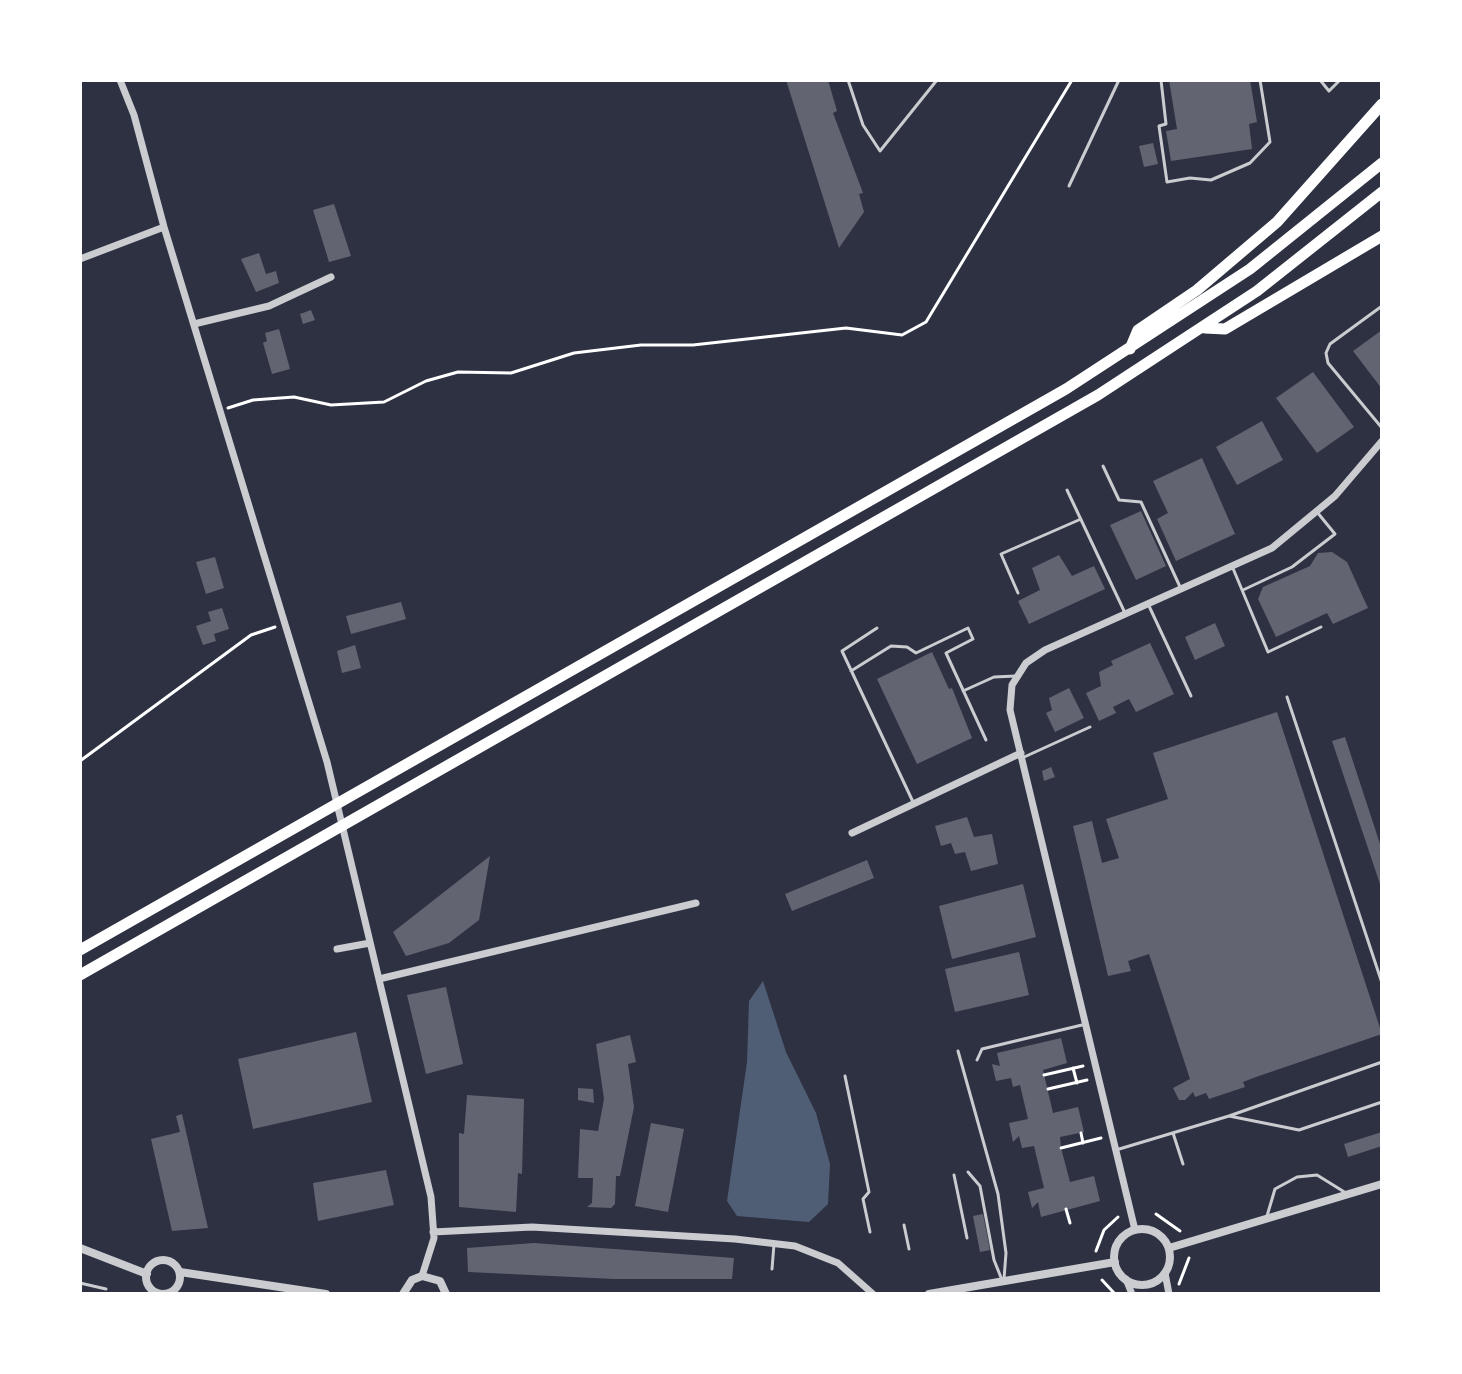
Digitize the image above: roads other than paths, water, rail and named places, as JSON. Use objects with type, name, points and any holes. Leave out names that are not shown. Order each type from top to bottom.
[{"type":"highway","points":[[1130,350],[1138,330],[1197,290],[1277,222],[1382,104]]},
{"type":"highway","points":[[80,950],[1130,350],[1250,269],[1382,163]]},
{"type":"highway","points":[[80,975],[1055,421],[1204,328],[1307,253],[1382,192]]},
{"type":"highway","points":[[1204,328],[1225,329],[1382,236]]},
{"type":"street","points":[[120,80],[134,115],[164,227],[327,762],[431,1197],[433,1232],[422,1276]]},
{"type":"street","points":[[80,259],[164,227]]},
{"type":"street","points":[[194,324],[269,306],[331,277]]},
{"type":"street","points":[[1135,1230],[1010,710],[1012,685],[1026,663],[1045,650],[1272,548],[1317,512],[1382,441]]},
{"type":"street","points":[[852,833],[1021,756]]},
{"type":"street","points":[[379,979],[696,903]]},
{"type":"street","points":[[337,949],[370,943]]},
{"type":"street","points":[[1169,1248],[1382,1184]]},
{"type":"street","points":[[433,1232],[532,1227],[774,1244],[819,1252],[860,1279],[873,1294]]},
{"type":"street","points":[[1126,1279],[1144,1285],[1165,1273],[1170,1261],[1169,1248],[1157,1233],[1135,1230],[1118,1243],[1115,1262],[1132,1294]]},
{"type":"street","points":[[80,1248],[147,1274]]},
{"type":"street","points":[[180,1272],[177,1288],[162,1294],[148,1285],[147,1274],[152,1264],[162,1260],[173,1263],[180,1272],[326,1294]]},
{"type":"street","points":[[929,1294],[1115,1262]]},
{"type":"street","points":[[1165,1273],[1171,1292]]},
{"type":"street","points":[[403,1294],[412,1280],[422,1276],[440,1281],[446,1294]]},
{"type":"lane","points":[[848,80],[863,125],[880,151],[937,80]]},
{"type":"lane","points":[[1069,186],[1119,80]]},
{"type":"lane","points":[[1161,80],[1166,124],[1159,126],[1167,182],[1190,178],[1211,180],[1250,163],[1270,142],[1260,80]]},
{"type":"lane","points":[[1320,80],[1329,91],[1340,80]]},
{"type":"lane","points":[[1382,306],[1330,344],[1326,353],[1328,363],[1382,428]]},
{"type":"lane","points":[[1103,466],[1119,500],[1141,502],[1181,589]]},
{"type":"lane","points":[[1067,490],[1126,614]]},
{"type":"lane","points":[[1243,590],[1292,567],[1335,534],[1317,512]]},
{"type":"lane","points":[[1018,593],[1001,554],[1081,519]]},
{"type":"lane","points":[[1232,566],[1268,652],[1321,627]]},
{"type":"lane","points":[[1148,604],[1191,696]]},
{"type":"lane","points":[[877,628],[842,651],[914,804]]},
{"type":"lane","points":[[851,671],[891,646],[907,647],[916,653],[968,628],[973,639],[946,653],[986,740]]},
{"type":"lane","points":[[963,691],[994,677],[1018,676]]},
{"type":"lane","points":[[1287,697],[1382,983]]},
{"type":"lane","points":[[1021,756],[1090,727]]},
{"type":"lane","points":[[977,1060],[982,1049],[1087,1023]]},
{"type":"lane","points":[[958,1051],[998,1194],[1006,1253],[1003,1283]]},
{"type":"lane","points":[[1116,1150],[1229,1116],[1382,1062]]},
{"type":"lane","points":[[845,1076],[869,1192],[863,1199],[870,1232]]},
{"type":"lane","points":[[1229,1116],[1299,1130],[1382,1102]]},
{"type":"lane","points":[[1173,1133],[1183,1164]]},
{"type":"lane","points":[[968,1172],[980,1186],[994,1260],[1003,1283]]},
{"type":"lane","points":[[954,1175],[967,1238]]},
{"type":"lane","points":[[1267,1221],[1275,1189],[1297,1177],[1317,1175],[1349,1195]]},
{"type":"lane","points":[[988,1220],[1000,1216]]},
{"type":"lane","points":[[904,1225],[909,1249]]},
{"type":"lane","points":[[772,1269],[774,1244]]},
{"type":"lane","points":[[80,1283],[106,1289]]},
{"type":"water","points":[[763,981],[786,1052],[816,1113],[830,1164],[828,1204],[809,1222],[737,1216],[727,1201],[747,1062],[749,1001]]}]
